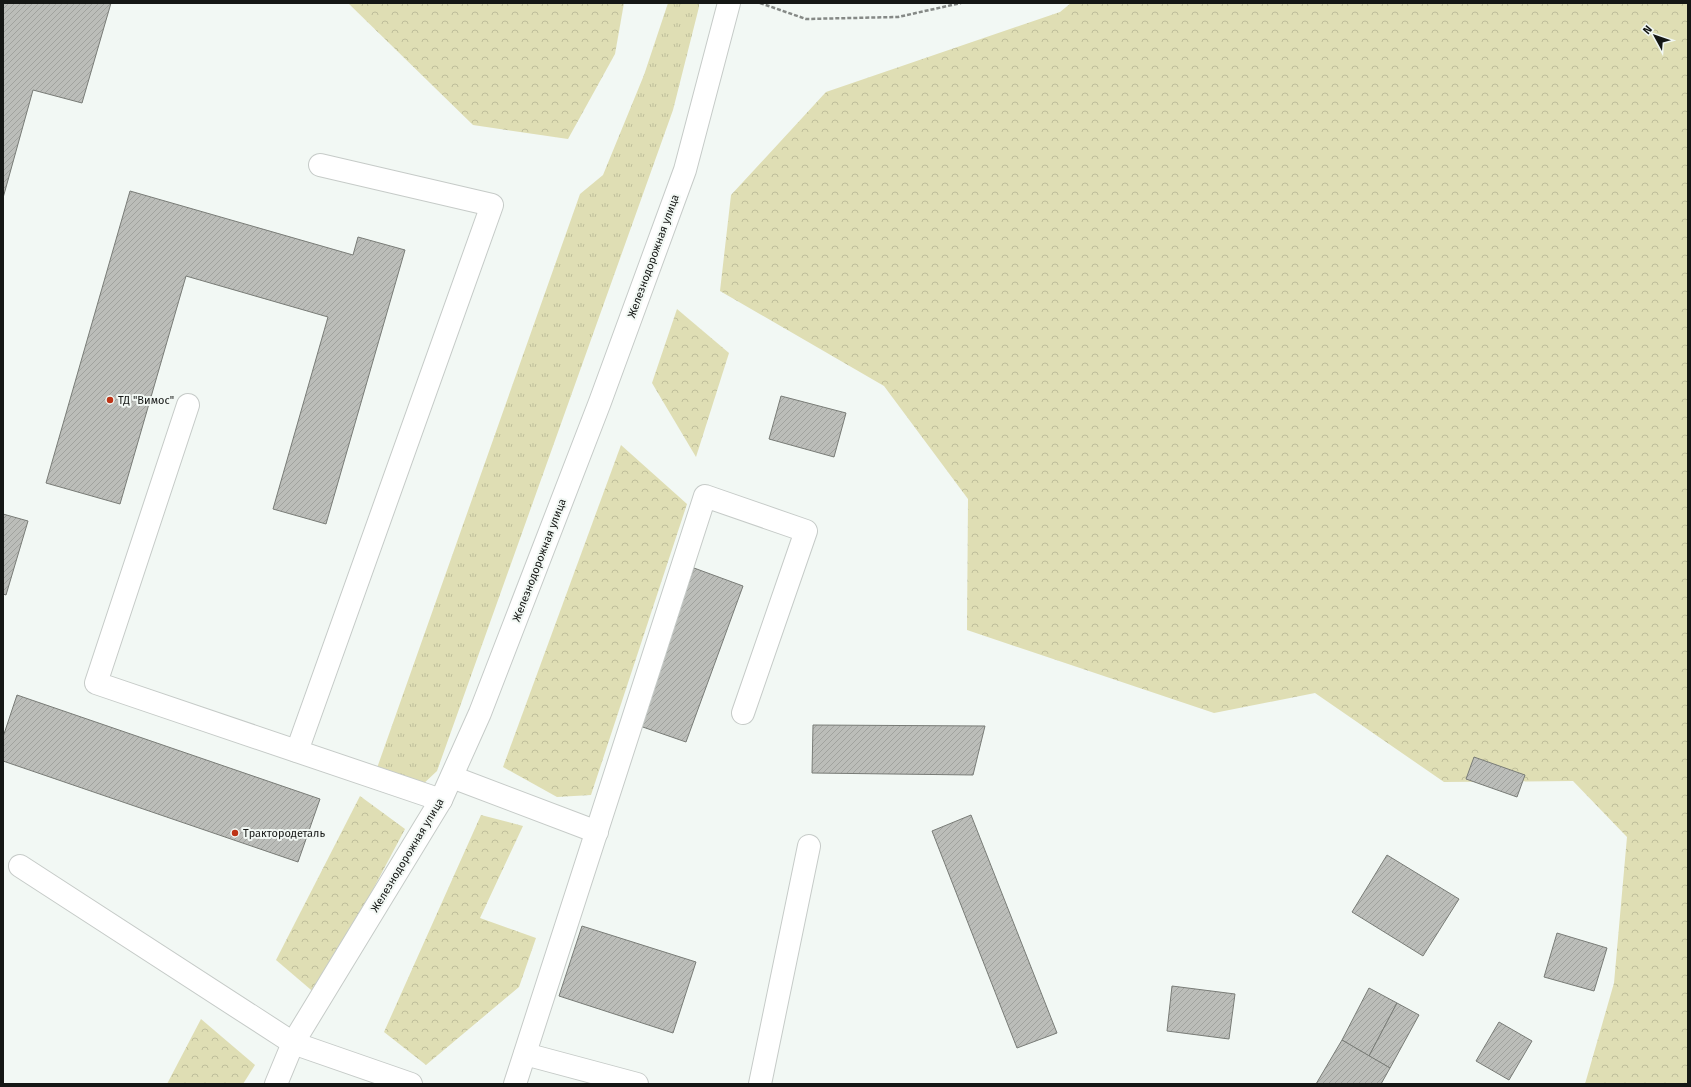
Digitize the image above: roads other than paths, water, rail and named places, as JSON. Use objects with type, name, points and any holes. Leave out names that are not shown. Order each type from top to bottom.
[{"type":"street","name":"Железнодорожная улица","points":[[276,1084],[293,1042],[441,800],[452,777],[494,676],[602,394],[685,170],[729,3]]},
{"type":"street","points":[[297,751],[492,205],[320,165]]},
{"type":"street","points":[[188,405],[96,683],[441,800]]},
{"type":"street","points":[[515,1084],[705,496],[806,531],[744,713]]},
{"type":"street","points":[[452,777],[597,832]]},
{"type":"street","points":[[760,1084],[809,846]]},
{"type":"street","points":[[20,866],[293,1042],[411,1084]]},
{"type":"street","points":[[525,1054],[637,1084]]},
{"type":"place","name":"ТД \"Вимос\"","points":[[110,400]]},
{"type":"place","name":"Трактородеталь","points":[[235,833]]}]
